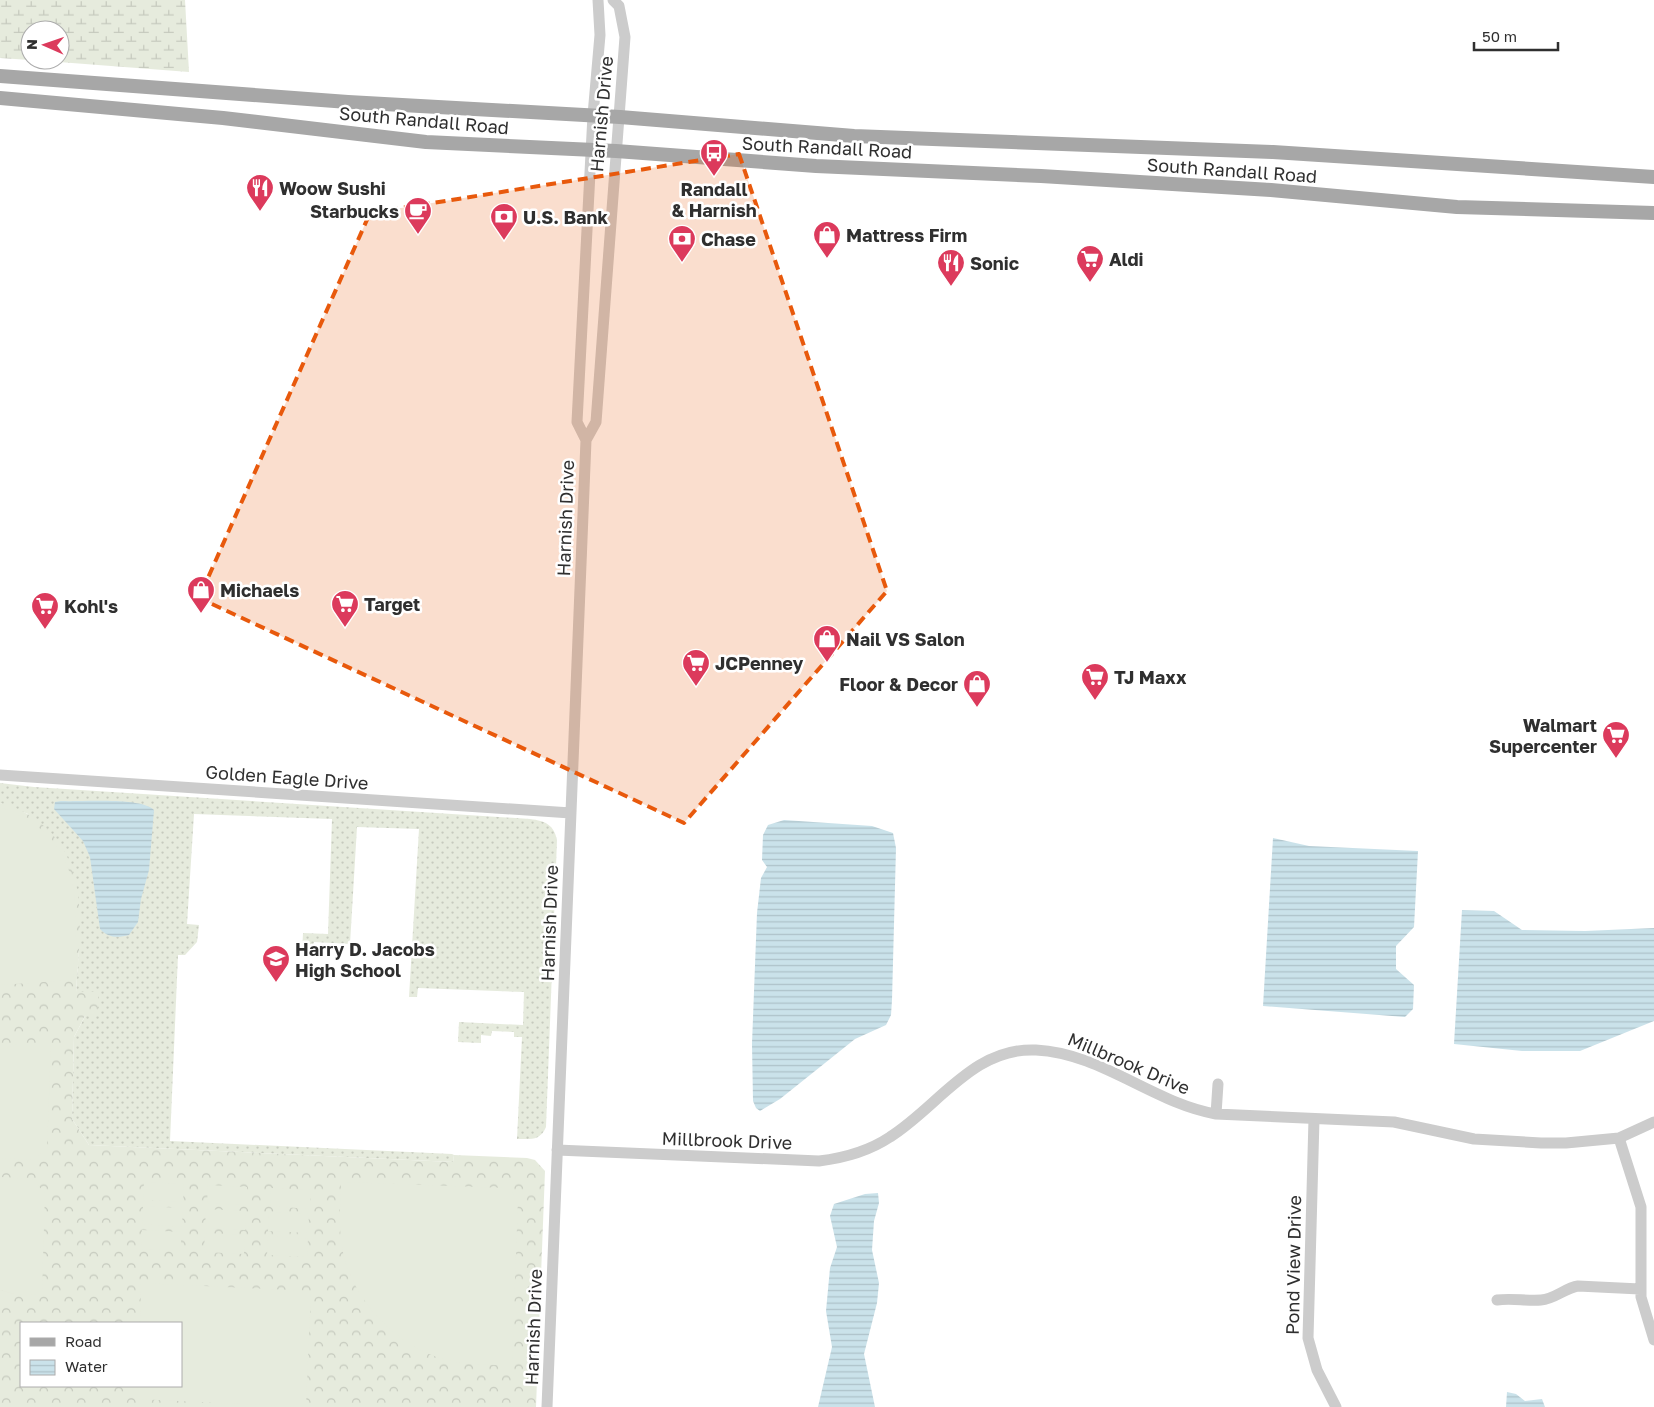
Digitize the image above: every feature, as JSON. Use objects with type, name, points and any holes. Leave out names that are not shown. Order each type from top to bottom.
[{"type":"main road","name":"South Randall Road","points":[[0,76],[348,102],[593,115],[854,136],[1273,152],[1654,177]]},
{"type":"main road","name":"South Randall Road","points":[[0,98],[223,118],[426,142],[616,151],[816,166],[1041,176],[1262,190],[1457,207],[1654,213]]},
{"type":"street","name":"Harnish Drive","points":[[586,440],[577,422],[593,115],[600,36],[598,0]]},
{"type":"street","name":"Harnish Drive","points":[[547,1407],[586,440],[596,422],[625,37],[620,6],[613,0]]},
{"type":"street","name":"Golden Eagle Drive","points":[[0,775],[410,804],[571,813]]},
{"type":"street","name":"Millbrook Drive","points":[[557,1150],[800,1160],[839,1158],[855,1154],[889,1138],[962,1077],[984,1062],[1006,1052],[1017,1050],[1068,1053],[1188,1107],[1216,1114],[1394,1122],[1449,1135],[1496,1140],[1566,1143],[1619,1138],[1654,1122]]},
{"type":"street","points":[[1216,1114],[1218,1084]]},
{"type":"street","name":"Pond View Drive","points":[[1314,1119],[1308,1338],[1317,1370],[1336,1407]]},
{"type":"street","points":[[1619,1138],[1641,1207],[1640,1289],[1645,1314],[1654,1340]]},
{"type":"street","points":[[1496,1300],[1541,1300],[1578,1286],[1640,1289]]},
{"type":"highlighted area","points":[[739,154],[887,591],[684,823],[199,598],[370,213]]},
{"type":"green space","points":[[0,0],[185,0],[189,72],[70,63],[70,20],[20,20],[20,59],[0,58]]},
{"type":"green space","points":[[0,783],[34,787],[530,819],[541,821],[548,825],[554,831],[557,840],[546,1127],[544,1132],[538,1137],[517,1139],[522,1037],[514,1037],[514,1032],[492,1031],[491,1036],[481,1035],[481,1043],[458,1042],[459,1022],[523,1025],[524,992],[418,988],[417,997],[409,997],[419,829],[357,827],[350,944],[314,942],[313,953],[302,953],[303,933],[328,934],[332,819],[194,814],[187,924],[199,925],[197,942],[185,955],[178,955],[170,1141],[452,1154],[454,1155],[453,1162],[89,1145],[72,1119],[74,1037],[98,992],[76,992],[79,947],[28,814],[0,803]]},
{"type":"green space","points":[[0,803],[14,807],[27,814],[53,835],[66,854],[74,875],[80,921],[76,992],[98,992],[98,1013],[85,1016],[74,1037],[72,1119],[89,1145],[453,1162],[454,1155],[527,1158],[535,1160],[545,1171],[536,1407],[0,1407]]},
{"type":"green space","points":[[0,807],[29,821],[49,837],[63,856],[71,877],[75,900],[76,925],[73,980],[0,985]]},
{"type":"green space","points":[[19,1044],[51,1044],[47,1149],[32,1160],[0,1158],[0,1049]]},
{"type":"green space","points":[[0,1177],[32,1179],[45,1193],[42,1295],[14,1294],[0,1290]]},
{"type":"green space","points":[[144,1182],[184,1184],[183,1202],[143,1200]]},
{"type":"green space","points":[[341,1182],[508,1188],[518,1199],[512,1365],[469,1364],[437,1357],[420,1350],[405,1340],[377,1316],[356,1286],[344,1259],[340,1226]]},
{"type":"green space","points":[[208,1185],[247,1187],[247,1205],[207,1203]]},
{"type":"green space","points":[[271,1188],[311,1190],[310,1209],[270,1206]]},
{"type":"green space","points":[[143,1206],[183,1208],[182,1227],[142,1224]]},
{"type":"green space","points":[[206,1209],[246,1211],[245,1230],[205,1228]]},
{"type":"green space","points":[[269,1212],[309,1214],[308,1233],[268,1231]]},
{"type":"green space","points":[[142,1230],[181,1232],[181,1251],[141,1249]]},
{"type":"green space","points":[[205,1233],[245,1235],[244,1254],[204,1252]]},
{"type":"green space","points":[[268,1236],[308,1239],[307,1257],[267,1255]]},
{"type":"green space","points":[[141,1283],[311,1291],[306,1407],[137,1399],[137,1387],[182,1387],[182,1322],[140,1322]]},
{"type":"water","points":[[55,802],[137,803],[154,810],[149,870],[141,899],[138,922],[129,935],[113,936],[106,934],[100,929],[90,857],[83,841],[54,809]]},
{"type":"water","points":[[784,820],[872,826],[893,833],[896,848],[891,1015],[886,1025],[855,1039],[780,1099],[760,1111],[756,1108],[753,1101],[752,1044],[757,913],[761,878],[767,867],[762,860],[763,835],[768,825]]},
{"type":"water","points":[[1273,838],[1309,846],[1418,851],[1414,927],[1396,946],[1396,969],[1414,985],[1413,1009],[1405,1017],[1263,1006]]},
{"type":"water","points":[[1462,910],[1494,911],[1522,930],[1585,931],[1654,928],[1654,1021],[1580,1051],[1522,1051],[1454,1044]]},
{"type":"water","points":[[878,1193],[879,1203],[874,1221],[872,1250],[879,1283],[877,1303],[864,1354],[875,1407],[818,1407],[832,1347],[826,1311],[830,1268],[837,1247],[830,1216],[834,1204],[865,1194]]},
{"type":"water","points":[[1507,1392],[1516,1394],[1525,1401],[1542,1399],[1545,1407],[1506,1407]]},
{"type":"place","name":"Randall & Harnish","points":[[714,177]]},
{"type":"place","name":"Woow Sushi","points":[[260,212]]},
{"type":"place","name":"Starbucks","points":[[418,235]]},
{"type":"place","name":"U.S. Bank","points":[[504,241]]},
{"type":"place","name":"Mattress Firm","points":[[827,259]]},
{"type":"place","name":"Chase","points":[[682,263]]},
{"type":"place","name":"Aldi","points":[[1090,283]]},
{"type":"place","name":"Sonic","points":[[951,287]]},
{"type":"place","name":"Michaels","points":[[201,614]]},
{"type":"place","name":"Target","points":[[345,628]]},
{"type":"place","name":"Kohl's","points":[[45,630]]},
{"type":"place","name":"Nail VS Salon","points":[[827,663]]},
{"type":"place","name":"JCPenney","points":[[696,687]]},
{"type":"place","name":"TJ Maxx","points":[[1095,701]]},
{"type":"place","name":"Floor & Decor","points":[[977,708]]},
{"type":"place","name":"Walmart Supercenter","points":[[1616,759]]},
{"type":"place","name":"Harry D. Jacobs High School","points":[[276,983]]}]
